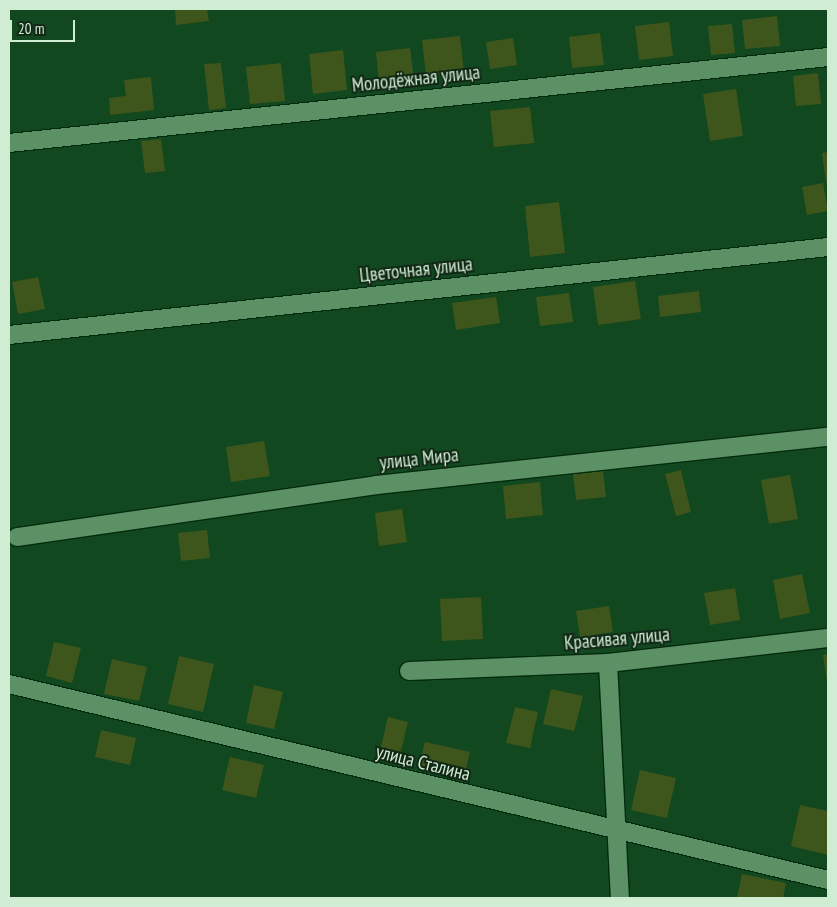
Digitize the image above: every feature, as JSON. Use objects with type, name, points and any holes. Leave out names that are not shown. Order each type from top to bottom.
[{"type":"street","name":"Молодёжная улица","points":[[9,143],[828,56]]},
{"type":"street","name":"Цветочная улица","points":[[9,335],[828,247]]},
{"type":"street","name":"улица Мира","points":[[17,537],[376,485],[828,437]]},
{"type":"street","name":"Красивая улица","points":[[409,671],[608,663],[828,638]]},
{"type":"street","points":[[608,663],[620,898]]},
{"type":"street","name":"улица Сталина","points":[[9,684],[828,880]]},
{"type":"building","points":[[175,9],[207,9],[209,21],[176,25]]},
{"type":"building","points":[[777,16],[780,46],[745,49],[742,20]]},
{"type":"building","points":[[669,22],[673,56],[639,60],[635,26]]},
{"type":"building","points":[[732,24],[735,53],[711,55],[708,26]]},
{"type":"building","points":[[600,33],[604,65],[572,68],[569,37]]},
{"type":"building","points":[[460,36],[464,72],[426,76],[422,40]]},
{"type":"building","points":[[513,38],[517,65],[490,69],[486,42]]},
{"type":"building","points":[[410,48],[414,80],[379,83],[376,52]]},
{"type":"building","points":[[343,50],[347,90],[313,94],[309,54]]},
{"type":"building","points":[[221,63],[226,108],[209,110],[204,64]]},
{"type":"building","points":[[281,63],[285,101],[250,104],[246,67]]},
{"type":"building","points":[[818,73],[821,104],[796,106],[793,76]]},
{"type":"building","points":[[151,77],[154,110],[110,115],[109,98],[126,96],[124,80]]},
{"type":"building","points":[[736,89],[743,136],[710,141],[703,94]]},
{"type":"building","points":[[530,107],[534,143],[494,147],[490,111]]},
{"type":"building","points":[[161,139],[165,171],[145,173],[141,141]]},
{"type":"building","points":[[828,152],[828,183],[826,183],[822,153]]},
{"type":"building","points":[[823,183],[828,211],[807,215],[802,187]]},
{"type":"building","points":[[559,202],[565,253],[530,257],[525,206]]},
{"type":"building","points":[[38,277],[45,309],[18,314],[12,282]]},
{"type":"building","points":[[635,281],[641,319],[598,325],[593,287]]},
{"type":"building","points":[[699,291],[701,312],[660,317],[658,296]]},
{"type":"building","points":[[569,293],[573,322],[540,326],[536,297]]},
{"type":"building","points":[[496,297],[500,323],[456,330],[452,303]]},
{"type":"building","points":[[264,441],[270,476],[231,482],[226,447]]},
{"type":"building","points":[[681,470],[691,512],[676,516],[665,474]]},
{"type":"building","points":[[603,471],[606,497],[576,500],[573,474]]},
{"type":"building","points":[[790,475],[798,519],[769,524],[761,480]]},
{"type":"building","points":[[540,482],[543,515],[506,519],[503,486]]},
{"type":"building","points":[[402,509],[407,542],[379,546],[375,513]]},
{"type":"building","points":[[207,530],[210,558],[181,561],[178,533]]},
{"type":"building","points":[[802,574],[810,613],[780,619],[773,580]]},
{"type":"building","points":[[735,588],[740,620],[710,625],[704,593]]},
{"type":"building","points":[[481,597],[483,639],[442,641],[440,599]]},
{"type":"building","points":[[609,606],[613,632],[580,637],[576,611]]},
{"type":"building","points":[[54,642],[81,648],[72,683],[46,676]]},
{"type":"building","points":[[828,654],[828,681],[827,681],[823,655]]},
{"type":"building","points":[[179,656],[214,664],[203,712],[168,704]]},
{"type":"building","points":[[112,659],[147,667],[139,701],[104,694]]},
{"type":"building","points":[[254,685],[283,692],[274,729],[246,723]]},
{"type":"building","points":[[551,689],[583,696],[574,731],[543,724]]},
{"type":"building","points":[[515,707],[538,712],[530,748],[506,743]]},
{"type":"building","points":[[388,717],[408,722],[400,755],[380,751]]},
{"type":"building","points":[[101,730],[136,738],[130,765],[95,757]]},
{"type":"building","points":[[425,742],[470,752],[464,777],[419,766]]},
{"type":"building","points":[[230,757],[264,765],[256,798],[222,790]]},
{"type":"building","points":[[640,770],[676,778],[667,818],[631,810]]},
{"type":"building","points":[[800,805],[828,811],[828,855],[791,846]]},
{"type":"building","points":[[742,874],[786,883],[783,898],[737,898]]}]
